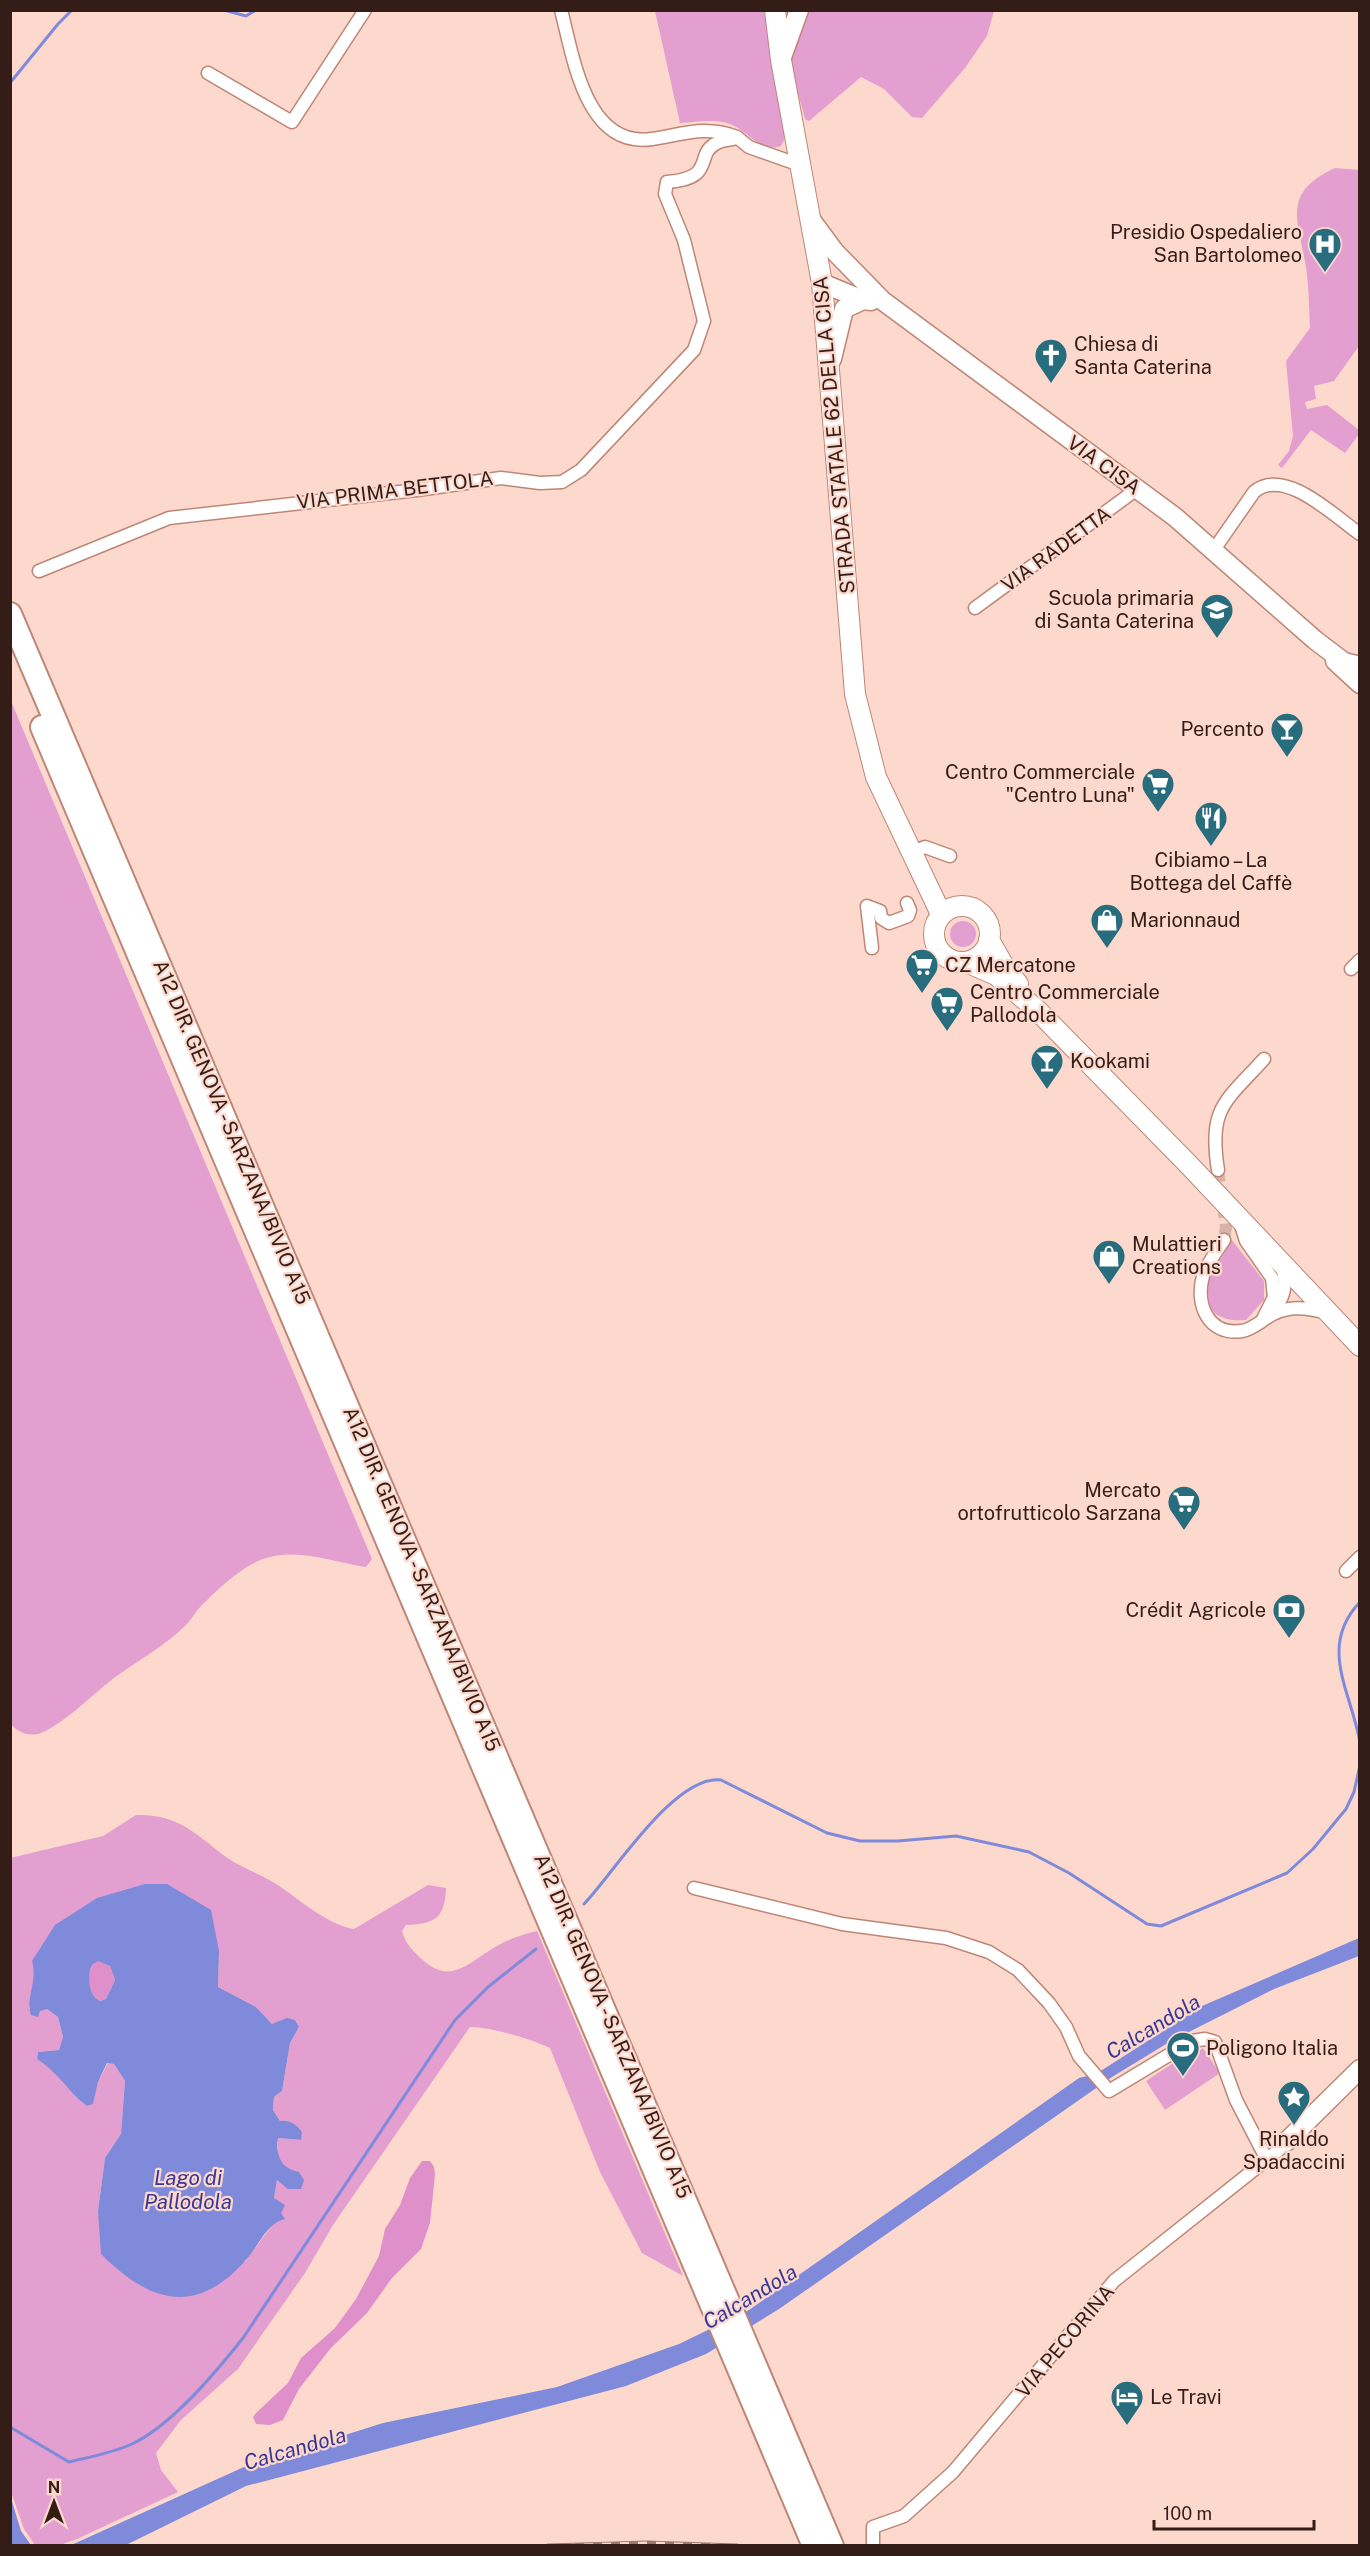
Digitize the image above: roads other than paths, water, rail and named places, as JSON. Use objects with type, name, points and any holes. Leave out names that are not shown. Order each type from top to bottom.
[{"type":"highway","name":"A12 DIR. GENOVA - SARZANA/BIVIO A15","points":[[10,614],[832,2546]]},
{"type":"highway","points":[[10,653],[814,2546]]},
{"type":"main road","name":"STRADA STATALE 62 DELLA CISA","points":[[775,10],[781,60],[822,283],[831,364],[855,694],[876,777],[910,853],[941,914],[934,928],[937,948],[949,959],[966,962],[996,975],[1037,1010],[1332,1315],[1359,1346]]},
{"type":"main road","name":"STRADA STATALE 62 DELLA CISA","points":[[910,853],[936,887],[984,916],[989,927],[989,940],[1005,968],[1037,1010]]},
{"type":"main road","points":[[941,914],[951,907],[965,906]]},
{"type":"main road","points":[[966,962],[978,957],[989,940]]},
{"type":"street","points":[[208,73],[292,122],[365,10]]},
{"type":"street","points":[[561,10],[579,83],[592,109],[608,127],[640,140],[717,129],[738,138],[749,147],[800,165]]},
{"type":"street","points":[[781,60],[799,10]]},
{"type":"street","name":"VIA PRIMA BETTOLA","points":[[39,571],[169,518],[417,490],[501,478],[540,483],[562,482],[581,470],[694,350],[704,321],[684,240],[664,187],[667,182],[691,178],[699,173],[708,151],[718,142],[738,138]]},
{"type":"street","name":"VIA CISA","points":[[812,221],[854,273],[883,301],[1175,517],[1314,640],[1359,684]]},
{"type":"street","points":[[822,283],[835,275],[854,273]]},
{"type":"street","points":[[822,283],[863,300],[883,301]]},
{"type":"street","points":[[831,364],[844,309],[863,300]]},
{"type":"street","points":[[1213,551],[1254,492],[1272,483],[1286,484],[1300,491],[1359,534]]},
{"type":"street","name":"VIA RADETTA","points":[[975,608],[1137,489]]},
{"type":"street","name":"VIA CISA","points":[[1314,640],[1344,662],[1359,666]]},
{"type":"street","points":[[910,853],[925,847],[950,856]]},
{"type":"street","points":[[872,948],[867,906],[879,911],[881,918],[889,923],[908,916],[910,910],[907,903]]},
{"type":"street","points":[[1218,1170],[1214,1124],[1220,1107],[1264,1059]]},
{"type":"street","points":[[1239,1220],[1246,1241],[1272,1278],[1274,1297],[1263,1320]]},
{"type":"street","points":[[1224,1240],[1204,1273],[1200,1291],[1206,1318],[1217,1327],[1230,1332],[1245,1331],[1284,1308],[1314,1309],[1332,1315]]},
{"type":"street","points":[[1263,1320],[1282,1297],[1285,1277],[1281,1262]]},
{"type":"street","points":[[1346,1571],[1359,1557]]},
{"type":"street","points":[[694,1888],[821,1920],[946,1938],[989,1952],[1018,1970],[1049,2003],[1066,2027],[1082,2059],[1107,2089],[1192,2041],[1205,2039],[1215,2042],[1236,2100],[1266,2158]]},
{"type":"street","name":"VIA PECORINA","points":[[873,2546],[873,2527],[904,2516],[953,2472],[1114,2281],[1240,2183],[1283,2145],[1359,2069]]},
{"type":"water","name":"Lago di Pallodola","points":[[145,1884],[167,1884],[211,1910],[219,1951],[218,1987],[256,2007],[272,2024],[287,2018],[295,2020],[299,2027],[290,2043],[282,2091],[274,2097],[273,2110],[280,2121],[293,2123],[302,2132],[301,2140],[278,2138],[277,2145],[284,2165],[299,2172],[304,2180],[301,2189],[288,2189],[277,2180],[274,2198],[285,2205],[281,2213],[285,2219],[278,2221],[267,2231],[250,2256],[226,2279],[208,2290],[190,2296],[172,2296],[154,2292],[137,2283],[101,2254],[98,2211],[105,2158],[121,2134],[125,2081],[114,2064],[107,2063],[98,2082],[93,2104],[87,2106],[51,2069],[37,2059],[38,2052],[59,2050],[63,2037],[58,2017],[47,2009],[40,2011],[38,2017],[31,2015],[29,2002],[34,1976],[32,1961],[55,1925],[97,1898]],"holes":[[[98,1961],[110,1966],[115,1980],[106,1999],[100,2001],[91,1990],[90,1969]]]},
{"type":"water","name":"Calcandola","points":[[1359,1938],[1359,1956],[1274,1989],[1171,2041],[1112,2077],[779,2309],[706,2354],[626,2386],[246,2486],[126,2545],[69,2546],[244,2467],[383,2423],[557,2387],[679,2344],[749,2310],[1079,2078],[1096,2074],[1202,2006]]},
{"type":"water","points":[[11,2498],[21,2531],[31,2545],[11,2545]]},
{"type":"waterway","points":[[10,83],[72,10]]},
{"type":"waterway","points":[[224,10],[246,16],[256,10]]},
{"type":"waterway","points":[[1360,1602],[1347,1619],[1341,1636],[1339,1653],[1341,1671],[1360,1743]]},
{"type":"waterway","points":[[584,1904],[646,1828],[665,1809],[684,1793],[703,1782],[721,1780],[827,1833],[860,1841],[898,1841],[956,1836],[1029,1852],[1069,1873],[1147,1924],[1161,1926],[1287,1873],[1313,1849],[1346,1809],[1354,1792],[1360,1765]]},
{"type":"waterway","points":[[10,2427],[69,2462],[132,2444],[178,2411],[243,2338],[455,2020],[488,1987],[536,1949]]},
{"type":"tunnel","points":[[1218,1170],[1226,1227],[1224,1240]]},
{"type":"railway","points":[[548,2546],[647,2543],[737,2546]]},
{"type":"place","name":"Presidio Ospedaliero San Bartolomeo","points":[[1325,273]]},
{"type":"place","name":"Chiesa di Santa Caterina","points":[[1051,384]]},
{"type":"place","name":"Scuola primaria di Santa Caterina","points":[[1217,639]]},
{"type":"place","name":"Percento","points":[[1287,758]]},
{"type":"place","name":"Centro Commerciale \"Centro Luna\"","points":[[1158,813]]},
{"type":"place","name":"Cibiamo – La Bottega del Caffè","points":[[1211,847]]},
{"type":"place","name":"Marionnaud","points":[[1107,949]]},
{"type":"place","name":"CZ Mercatone","points":[[922,994]]},
{"type":"place","name":"Centro Commerciale Pallodola","points":[[947,1032]]},
{"type":"place","name":"Kookami","points":[[1047,1090]]},
{"type":"place","name":"Mulattieri Creations","points":[[1109,1285]]},
{"type":"place","name":"Mercato ortofrutticolo Sarzana","points":[[1184,1531]]},
{"type":"place","name":"Crédit Agricole","points":[[1289,1639]]},
{"type":"place","name":"Poligono Italia","points":[[1183,2077]]},
{"type":"place","name":"Rinaldo Spadaccini","points":[[1294,2126]]},
{"type":"place","name":"Le Travi","points":[[1127,2426]]}]
